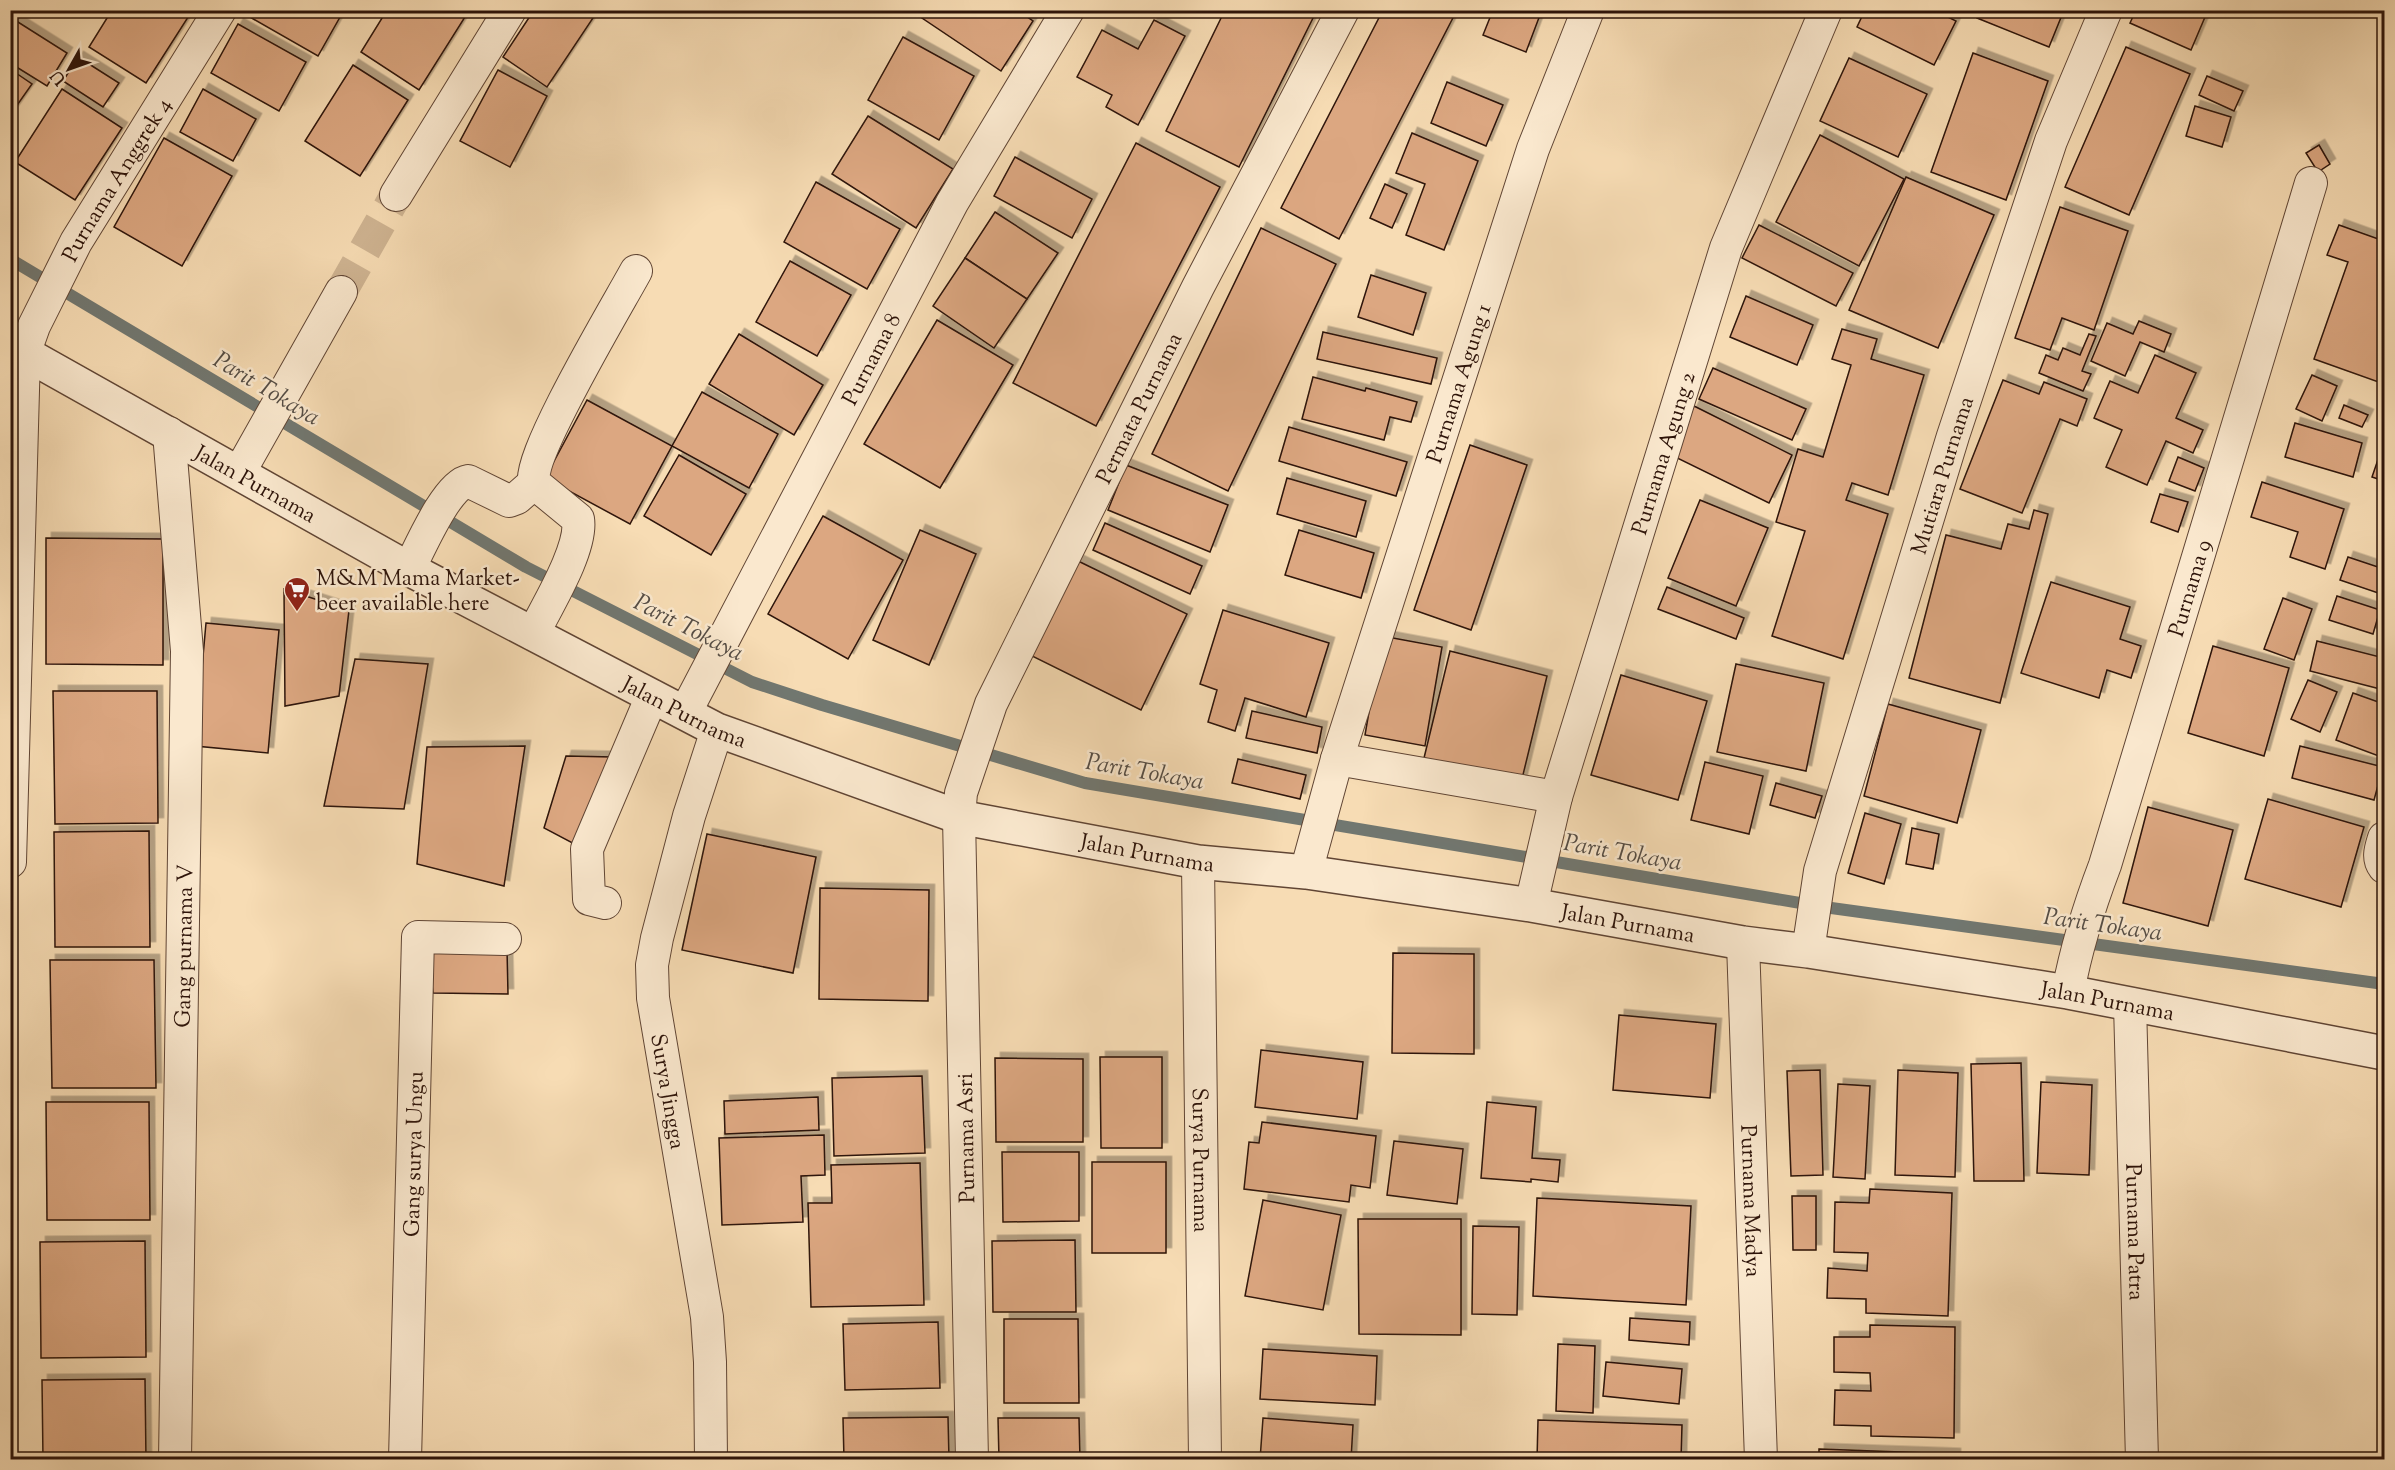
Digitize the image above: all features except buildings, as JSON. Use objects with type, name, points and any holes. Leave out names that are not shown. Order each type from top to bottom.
[{"type":"street","name":"Purnama Anggrek 4","points":[[23,342],[76,242],[220,10]]},
{"type":"street","points":[[396,195],[510,10]]},
{"type":"street","name":"Purnama 8","points":[[687,710],[952,203],[1068,10]]},
{"type":"street","name":"Permata Purnama","points":[[960,805],[991,704],[1198,286],[1343,10]]},
{"type":"street","name":"Purnama Agung 1","points":[[1306,872],[1314,837],[1334,773],[1533,149],[1588,10]]},
{"type":"street","name":"Purnama Agung 2","points":[[1531,905],[1553,808],[1726,249],[1826,10]]},
{"type":"street","name":"Mutiara Purnama","points":[[1811,935],[1820,871],[1957,425],[2051,141],[2106,10]]},
{"type":"street","name":"Purnama 9","points":[[2068,992],[2075,957],[2094,893],[2105,865],[2311,183]]},
{"type":"street","points":[[533,634],[576,546],[580,526],[578,519],[534,483],[533,472],[547,434],[636,270]]},
{"type":"street","points":[[244,463],[341,292]]},
{"type":"street","points":[[10,862],[23,342]]},
{"type":"street","name":"Jalan Purnama","points":[[23,342],[169,433],[244,463],[414,559],[533,634],[652,696],[687,710],[717,730],[960,805],[1198,862],[1306,872],[1531,905],[1743,943],[1811,935],[2068,992],[2385,1053]]},
{"type":"street","name":"Gang purnama V","points":[[169,433],[187,651],[175,1460]]},
{"type":"street","points":[[414,559],[448,496],[460,483],[468,481],[513,501],[534,483]]},
{"type":"street","points":[[605,903],[589,899],[586,849],[652,696]]},
{"type":"street","name":"Surya Jingga","points":[[711,1460],[707,1317],[653,998],[652,965],[689,816],[717,730]]},
{"type":"street","points":[[1334,773],[1553,808]]},
{"type":"street","name":"Purnama Asri","points":[[960,805],[972,1460]]},
{"type":"street","points":[[2385,838],[2380,854],[2381,862],[2385,867]]},
{"type":"street","name":"Surya Purnama","points":[[1198,862],[1205,1460]]},
{"type":"street","name":"Gang surya Ungu","points":[[405,1460],[418,937],[505,939]]},
{"type":"street","name":"Purnama Madya","points":[[1743,943],[1761,1460]]},
{"type":"street","name":"Purnama Patra","points":[[2130,1004],[2142,1460]]},
{"type":"waterway","name":"Parit Tokaya","points":[[10,259],[526,567],[752,682],[822,705],[1085,783],[1824,907],[2384,984]]},
{"type":"tunnel","points":[[341,292],[396,195]]},
{"type":"place","name":"M&M Mama Market- beer available here","points":[[297,613]]}]
